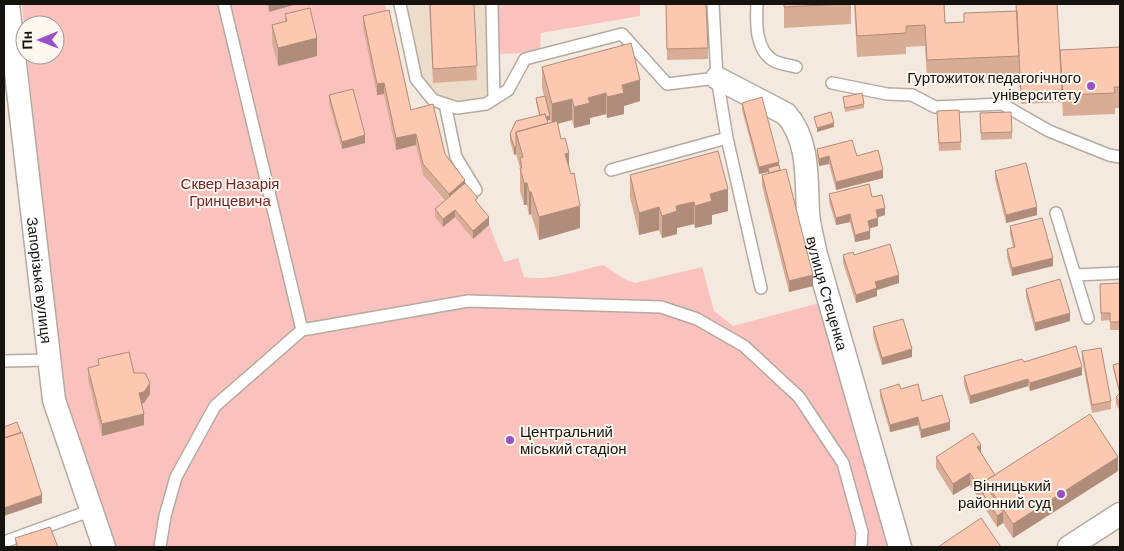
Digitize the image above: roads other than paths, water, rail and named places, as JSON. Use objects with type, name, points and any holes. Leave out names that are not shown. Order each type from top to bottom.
[{"type":"street","name":"Запорізька вулиця","points":[[8,4],[54,400],[104,547]]},
{"type":"street","name":"вулиця Стеценка","points":[[718,78],[786,114],[795,124],[808,172],[808,214],[815,251],[900,547]]},
{"type":"street","points":[[1069,547],[1120,514]]},
{"type":"lane","points":[[224,4],[302,330]]},
{"type":"lane","points":[[400,4],[416,79],[432,100],[457,108],[486,104],[508,90],[525,59],[622,34],[667,84],[718,78]]},
{"type":"lane","points":[[492,4],[494,99]]},
{"type":"lane","points":[[713,4],[718,78],[727,138],[761,288]]},
{"type":"lane","points":[[757,4],[756,26],[763,50],[774,60],[796,68]]},
{"type":"lane","points":[[832,83],[887,94],[912,96],[935,107],[1002,104],[1049,131],[1120,158]]},
{"type":"lane","points":[[445,104],[456,158],[476,190]]},
{"type":"lane","points":[[611,170],[727,138]]},
{"type":"lane","points":[[1056,213],[1088,318]]},
{"type":"lane","points":[[1076,275],[1120,272]]},
{"type":"lane","points":[[160,547],[165,516],[176,477],[215,406],[302,330],[468,301],[661,307],[696,319],[744,346],[799,397],[843,463],[862,532],[861,547]]},
{"type":"lane","points":[[4,361],[50,360]]},
{"type":"lane","points":[[4,542],[92,510]]},
{"type":"place","name":"Гуртожиток педагогічного університету","points":[[1091,86]]},
{"type":"place","name":"Центральний міський стадіон","points":[[510,440]]},
{"type":"place","name":"Вінницький районний суд","points":[[1061,494]]},
{"type":"park label","name":"Сквер Назарія Гринцевича","points":[[230,192]]}]
